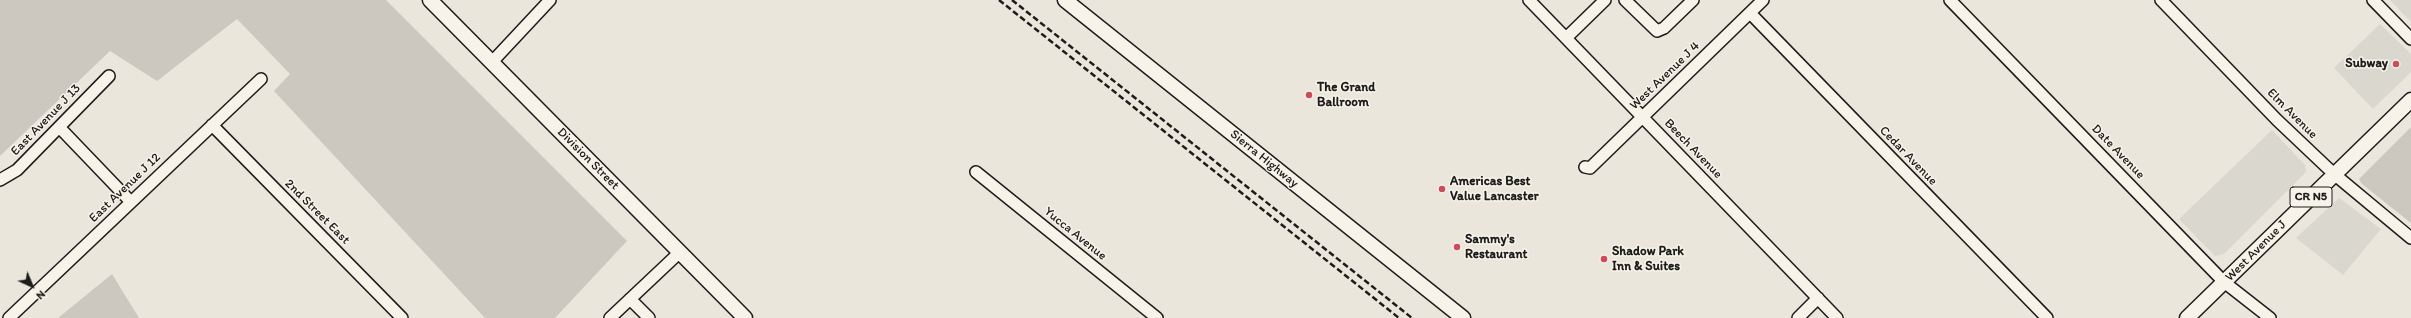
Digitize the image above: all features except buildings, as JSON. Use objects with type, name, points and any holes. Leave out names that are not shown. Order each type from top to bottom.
[{"type":"main road","name":"Division Street","points":[[430,0],[745,318]]},
{"type":"main road","name":"Sierra Highway","points":[[1064,0],[1463,318]]},
{"type":"main road","name":"West Avenue J","points":[[2187,318],[2411,100]]},
{"type":"street","points":[[492,62],[550,0]]},
{"type":"street","name":"Beech Avenue","points":[[1529,0],[1837,318]]},
{"type":"street","points":[[1566,38],[1605,0]]},
{"type":"street","points":[[1625,0],[1657,31],[1664,28],[1693,0]]},
{"type":"street","name":"West Avenue J 4","points":[[1585,167],[1590,168],[1763,0]]},
{"type":"street","name":"Date Avenue","points":[[1950,0],[2224,282],[2270,318]]},
{"type":"street","name":"Elm Avenue","points":[[2161,0],[2277,120],[2334,174],[2411,238]]},
{"type":"street","points":[[2373,0],[2411,39]]},
{"type":"street","name":"Cedar Avenue","points":[[1750,13],[2047,318]]},
{"type":"street","name":"East Avenue J 13","points":[[0,180],[17,170],[60,128],[109,76]]},
{"type":"street","name":"East Avenue J 12","points":[[9,318],[261,79]]},
{"type":"street","name":"2nd Street East","points":[[212,125],[402,318]]},
{"type":"street","points":[[60,128],[131,202]]},
{"type":"street","name":"Yucca Avenue","points":[[976,172],[1157,318]]},
{"type":"street","points":[[610,318],[680,252]]},
{"type":"street","points":[[1798,318],[1818,298]]},
{"type":"street","points":[[630,299],[649,318]]},
{"type":"shaded area","points":[[0,0],[386,0],[627,241],[555,318],[485,318],[274,91],[290,74],[237,19],[157,81],[110,51],[0,156]]},
{"type":"shaded area","points":[[2390,0],[2411,0],[2411,22]]},
{"type":"shaded area","points":[[2380,24],[2411,54],[2411,72],[2373,109],[2334,68]]},
{"type":"shaded area","points":[[2411,127],[2411,223],[2362,184],[2359,179]]},
{"type":"shaded area","points":[[2272,130],[2305,165],[2306,172],[2224,254],[2215,256],[2179,219]]},
{"type":"shaded area","points":[[2339,198],[2381,229],[2343,275],[2296,238]]},
{"type":"shaded area","points":[[112,274],[139,318],[58,318]]},
{"type":"railway","points":[[999,0],[1399,318]]},
{"type":"railway","points":[[1012,0],[1412,318]]},
{"type":"place","name":"Subway","points":[[2396,64]]},
{"type":"place","name":"The Grand Ballroom","points":[[1309,95]]},
{"type":"place","name":"Americas Best Value Lancaster","points":[[1442,189]]},
{"type":"place","name":"Sammy's Restaurant","points":[[1457,247]]},
{"type":"place","name":"Shadow Park Inn & Suites","points":[[1604,259]]}]
